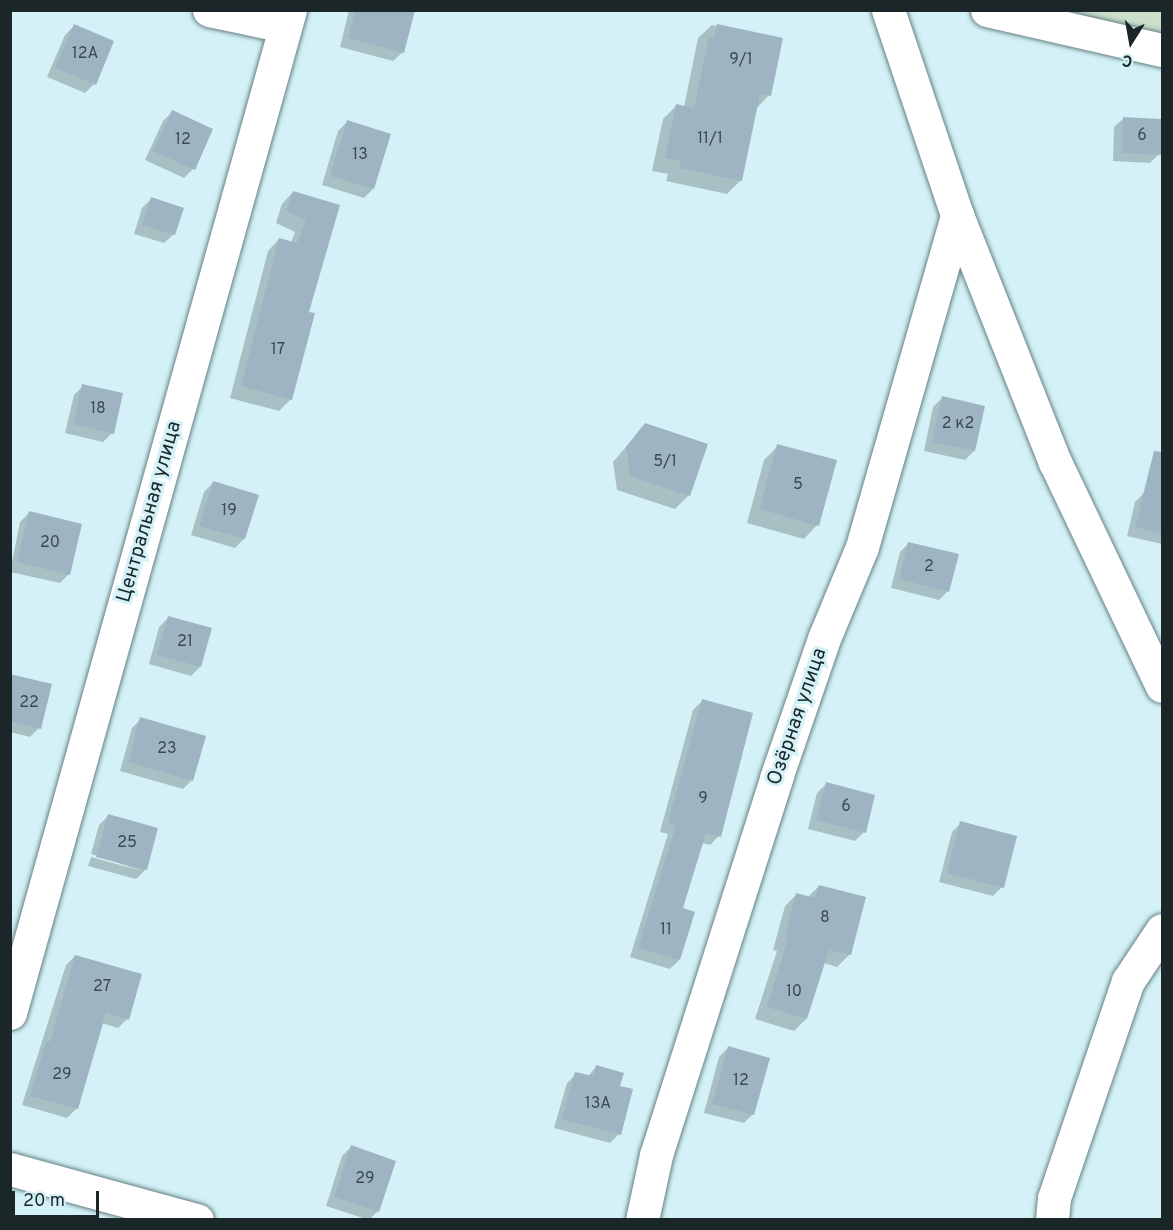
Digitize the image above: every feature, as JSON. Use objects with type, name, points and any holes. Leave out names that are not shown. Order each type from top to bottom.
[{"type":"street","points":[[209,10],[287,18]]},
{"type":"street","points":[[888,10],[957,215],[1055,462],[1162,686]]},
{"type":"street","points":[[987,10],[1162,50]]},
{"type":"street","name":"Центральная улица","points":[[10,1013],[287,18]]},
{"type":"street","name":"Озёрная улица","points":[[642,1220],[656,1155],[776,778],[825,636],[862,547],[957,215]]},
{"type":"street","points":[[1052,1220],[1054,1198],[1128,981],[1162,930]]},
{"type":"street","points":[[10,1169],[197,1220]]},
{"type":"green space","points":[[989,11],[1162,11],[1162,49]]},
{"type":"building","points":[[355,10],[415,10],[404,53],[348,38]]},
{"type":"building","points":[[74,24],[114,41],[96,85],[55,68]]},
{"type":"building","points":[[717,24],[783,38],[771,96],[760,94],[742,181],[679,168],[681,161],[665,158],[676,104],[694,108],[709,37],[714,38]]},
{"type":"building","points":[[172,110],[213,129],[195,170],[153,151]]},
{"type":"building","points":[[1123,117],[1162,119],[1161,155],[1122,153]]},
{"type":"building","points":[[347,120],[391,134],[374,189],[330,176]]},
{"type":"building","points":[[293,191],[340,205],[309,312],[315,313],[292,400],[241,386],[279,238],[297,243],[306,220],[287,211]]},
{"type":"building","points":[[151,197],[184,208],[175,235],[142,225]]},
{"type":"building","points":[[82,384],[123,393],[114,434],[73,424]]},
{"type":"building","points":[[942,396],[985,406],[975,451],[932,442]]},
{"type":"building","points":[[645,423],[708,444],[690,496],[630,476],[626,447]]},
{"type":"building","points":[[777,444],[837,460],[819,526],[759,509]]},
{"type":"building","points":[[1154,451],[1162,452],[1162,534],[1135,527]]},
{"type":"building","points":[[213,481],[259,495],[245,539],[199,526]]},
{"type":"building","points":[[29,511],[82,524],[70,575],[17,562]]},
{"type":"building","points":[[908,542],[959,554],[949,592],[899,579]]},
{"type":"building","points":[[168,616],[212,628],[201,667],[157,655]]},
{"type":"building","points":[[10,674],[52,684],[41,729],[10,721]]},
{"type":"building","points":[[702,699],[753,713],[721,837],[706,833],[683,908],[695,912],[680,960],[638,948],[676,825],[668,823]]},
{"type":"building","points":[[140,717],[206,736],[193,781],[128,762]]},
{"type":"building","points":[[826,782],[875,795],[866,833],[816,820]]},
{"type":"building","points":[[108,814],[158,828],[147,870],[96,857]]},
{"type":"building","points":[[960,821],[1017,836],[1004,888],[947,873]]},
{"type":"building","points":[[819,885],[866,897],[851,955],[829,950],[807,1019],[767,1007],[788,939],[785,938],[796,893],[815,898]]},
{"type":"building","points":[[75,955],[142,974],[129,1020],[106,1013],[78,1109],[30,1096],[46,1041],[50,1042]]},
{"type":"building","points":[[728,1046],[770,1058],[754,1115],[712,1104]]},
{"type":"building","points":[[596,1065],[624,1073],[620,1086],[633,1089],[621,1135],[562,1119],[575,1072],[593,1076]]},
{"type":"building","points":[[351,1145],[396,1161],[379,1212],[334,1197]]}]
